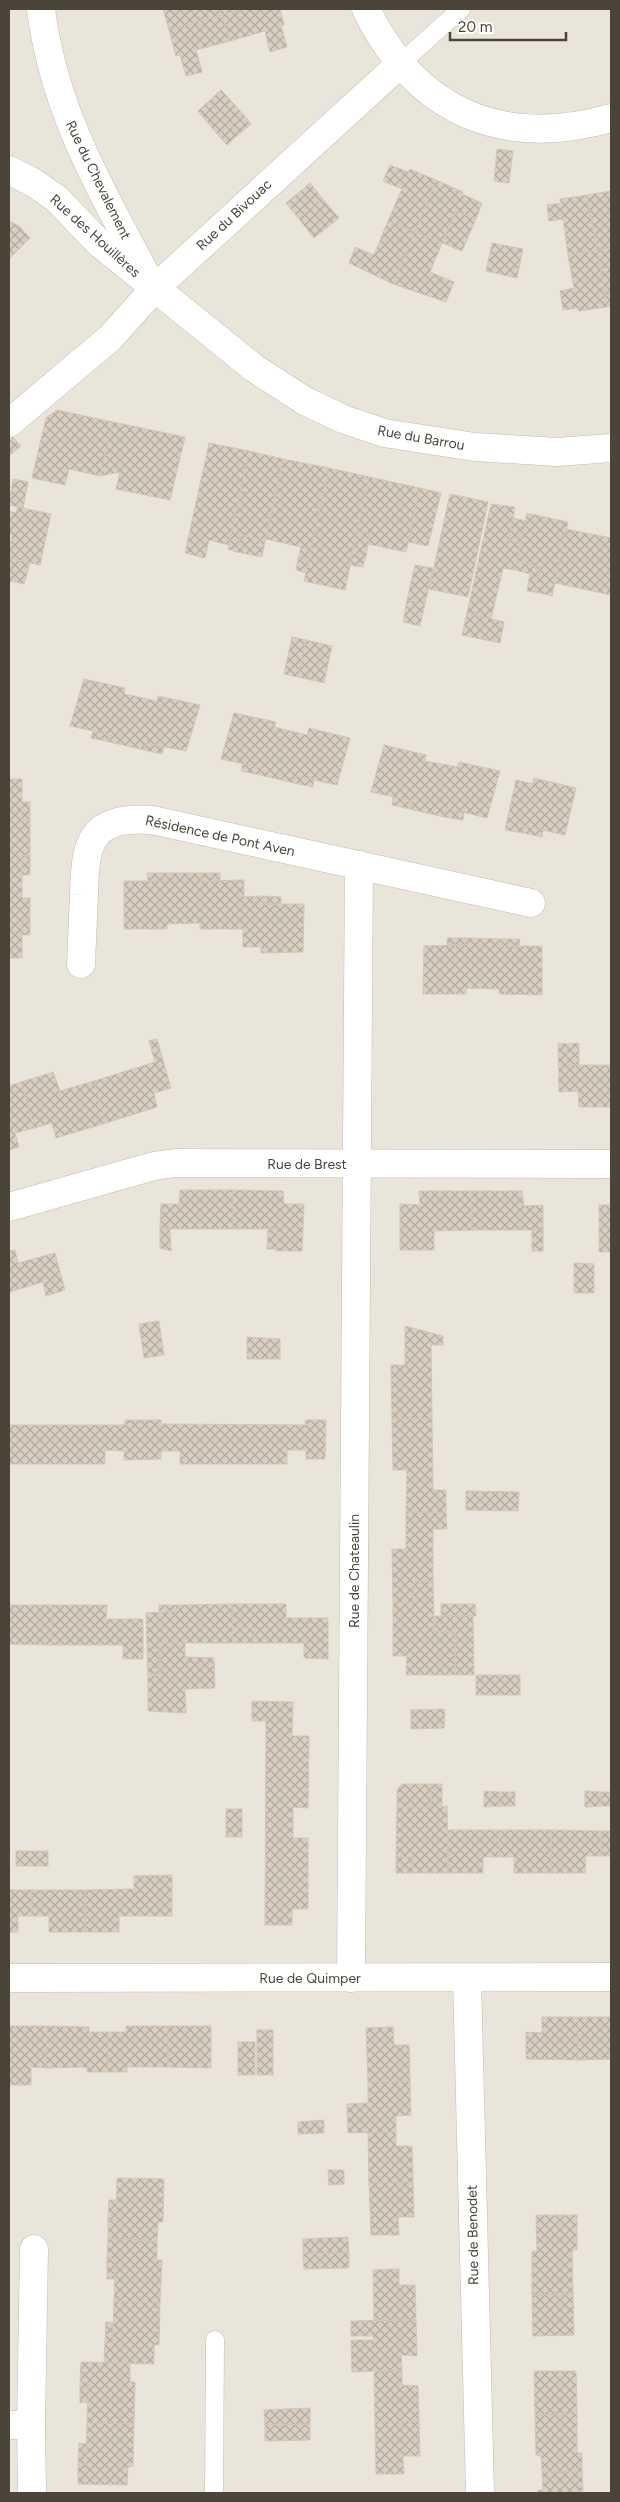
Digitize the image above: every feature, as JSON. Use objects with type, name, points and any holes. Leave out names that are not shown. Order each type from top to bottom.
[{"type":"street","name":"Rue du Chevalement","points":[[41,9],[52,72],[74,136],[154,289]]},
{"type":"street","points":[[366,9],[379,36],[400,64],[424,88],[445,102],[483,120],[516,128],[549,130],[582,126],[611,118]]},
{"type":"street","name":"Rue du Bivouac","points":[[9,423],[110,338],[154,289],[400,64]]},
{"type":"street","name":"Rue des Houillères","points":[[9,170],[34,183],[57,199],[98,242],[154,289]]},
{"type":"street","name":"Rue du Barrou","points":[[154,289],[254,368],[306,401],[343,419],[384,433],[476,447],[557,452],[611,448]]},
{"type":"street","name":"Résidence de Pont Aven","points":[[81,964],[86,851],[101,830],[114,823],[132,819],[152,820],[531,903]]},
{"type":"street","points":[[357,1164],[359,865]]},
{"type":"street","name":"Rue de Brest","points":[[9,1207],[154,1166],[175,1163],[611,1164]]},
{"type":"street","name":"Rue de Chateaulin","points":[[351,1978],[357,1164]]},
{"type":"street","name":"Rue de Quimper","points":[[9,1978],[611,1977]]},
{"type":"street","name":"Rue de Benodet","points":[[467,1978],[480,2493]]},
{"type":"street","points":[[32,2493],[20,2425],[34,2249]]},
{"type":"lane","name":"Rue du Bivouac","points":[[400,64],[461,9]]},
{"type":"lane","points":[[214,2493],[215,2340]]},
{"type":"shaded area","points":[[9,9],[611,9],[611,2493],[9,2493]]},
{"type":"building","points":[[163,9],[220,9],[222,15],[169,30]]},
{"type":"building","points":[[220,9],[243,9],[222,15]]},
{"type":"building","points":[[243,9],[280,9],[284,25],[281,26],[287,47],[270,52],[265,31],[230,41],[222,15]]},
{"type":"building","points":[[222,15],[230,41],[196,50],[202,72],[186,76],[180,55],[176,56],[169,30]]},
{"type":"building","points":[[221,90],[243,114],[230,125],[209,101]]},
{"type":"building","points":[[209,101],[230,125],[218,135],[198,111]]},
{"type":"building","points":[[243,114],[251,124],[239,134],[230,125]]},
{"type":"building","points":[[230,125],[239,134],[227,145],[218,135]]},
{"type":"building","points":[[497,149],[513,151],[509,183],[494,181]]},
{"type":"building","points":[[390,165],[408,172],[410,169],[436,180],[415,232],[388,221],[402,189],[383,181]]},
{"type":"building","points":[[436,180],[482,203],[476,219],[456,211],[442,243],[415,232]]},
{"type":"building","points":[[310,183],[322,198],[299,219],[286,203]]},
{"type":"building","points":[[611,191],[611,248],[597,250],[587,195]]},
{"type":"building","points":[[587,195],[597,250],[568,255],[563,219],[549,221],[547,205],[561,203],[560,199]]},
{"type":"building","points":[[322,198],[339,218],[314,238],[299,219]]},
{"type":"building","points":[[456,211],[476,219],[462,251],[442,243]]},
{"type":"building","points":[[9,221],[19,226],[30,238],[9,259]]},
{"type":"building","points":[[388,221],[415,232],[393,284],[349,263],[355,247],[374,255]]},
{"type":"building","points":[[415,232],[442,243],[430,272],[454,282],[446,302],[393,284]]},
{"type":"building","points":[[492,243],[523,249],[517,278],[486,271]]},
{"type":"building","points":[[611,248],[611,306],[607,307],[597,250]]},
{"type":"building","points":[[597,250],[607,307],[579,311],[578,308],[563,310],[560,291],[574,288],[568,255]]},
{"type":"building","points":[[57,410],[113,422],[100,476],[69,469],[65,485],[32,478],[46,418]]},
{"type":"building","points":[[113,422],[185,437],[170,500],[116,489],[120,472],[100,476]]},
{"type":"building","points":[[13,437],[21,446],[9,456],[9,441]]},
{"type":"building","points":[[209,443],[249,451],[229,545],[209,540],[205,558],[185,553]]},
{"type":"building","points":[[249,451],[283,459],[265,541],[241,535],[237,552],[228,549]]},
{"type":"building","points":[[283,459],[329,468],[309,560],[298,559],[301,547],[266,539]]},
{"type":"building","points":[[329,468],[369,477],[345,590],[304,581]]},
{"type":"building","points":[[369,477],[420,488],[406,552],[368,544],[370,534],[357,531]]},
{"type":"building","points":[[13,479],[28,482],[23,508],[9,505]]},
{"type":"building","points":[[420,488],[441,493],[428,546],[408,542]]},
{"type":"building","points":[[450,494],[488,502],[468,597],[429,589]]},
{"type":"building","points":[[491,504],[515,507],[509,540],[521,543],[515,570],[503,568],[491,619],[467,613]]},
{"type":"building","points":[[18,507],[51,514],[40,565],[9,558],[9,541],[11,542],[12,534],[9,533],[9,511],[16,513]]},
{"type":"building","points":[[527,513],[568,522],[552,596],[535,592],[540,567],[517,561]]},
{"type":"building","points":[[513,518],[526,521],[521,543],[509,540]]},
{"type":"building","points":[[566,529],[611,538],[611,595],[555,583]]},
{"type":"building","points":[[357,531],[370,534],[366,556],[352,553]]},
{"type":"building","points":[[241,535],[265,541],[262,557],[237,552]]},
{"type":"building","points":[[352,553],[366,556],[363,567],[349,565]]},
{"type":"building","points":[[9,558],[30,563],[24,584],[9,581]]},
{"type":"building","points":[[298,559],[309,560],[306,573],[296,570]]},
{"type":"building","points":[[517,561],[540,567],[535,592],[527,591],[530,574],[515,570]]},
{"type":"building","points":[[415,565],[433,568],[425,604],[407,600]]},
{"type":"building","points":[[407,600],[425,604],[420,626],[403,622]]},
{"type":"building","points":[[467,613],[504,622],[500,643],[462,635]]},
{"type":"building","points":[[292,637],[306,640],[298,677],[284,674]]},
{"type":"building","points":[[306,640],[332,646],[324,683],[298,677]]},
{"type":"building","points":[[84,679],[125,688],[124,694],[157,701],[158,696],[200,705],[186,751],[146,743],[144,750],[110,742],[111,735],[70,726]]},
{"type":"building","points":[[234,713],[276,722],[274,727],[307,735],[309,728],[350,738],[337,785],[296,776],[294,783],[260,775],[262,768],[221,759]]},
{"type":"building","points":[[93,731],[111,735],[110,742],[91,738]]},
{"type":"building","points":[[146,743],[164,747],[162,754],[144,750]]},
{"type":"building","points":[[384,745],[426,755],[425,761],[458,767],[459,762],[500,771],[487,818],[446,808],[444,817],[410,809],[412,801],[371,792]]},
{"type":"building","points":[[243,764],[262,768],[260,775],[241,771]]},
{"type":"building","points":[[296,776],[314,780],[313,787],[294,783]]},
{"type":"building","points":[[534,778],[576,788],[565,835],[524,826],[523,833],[505,830],[516,780],[533,784]]},
{"type":"building","points":[[9,779],[22,779],[22,821],[30,821],[30,856],[22,856],[22,898],[30,898],[30,920],[22,920],[22,958],[9,958]]},
{"type":"building","points":[[393,797],[412,801],[410,809],[392,805]]},
{"type":"building","points":[[22,802],[30,802],[30,821],[22,821]]},
{"type":"building","points":[[446,808],[464,812],[463,820],[444,817]]},
{"type":"building","points":[[524,826],[543,830],[542,837],[523,833]]},
{"type":"building","points":[[22,856],[30,856],[30,875],[22,875]]},
{"type":"building","points":[[147,873],[166,873],[167,881],[148,881]]},
{"type":"building","points":[[166,873],[201,873],[201,881],[244,880],[244,897],[262,896],[262,904],[304,904],[303,952],[261,953],[261,947],[243,947],[243,929],[200,929],[200,923],[167,924],[167,929],[124,929],[124,881],[167,881]]},
{"type":"building","points":[[201,873],[220,873],[220,881],[201,881]]},
{"type":"building","points":[[262,896],[281,897],[281,904],[262,904]]},
{"type":"building","points":[[22,920],[30,920],[30,935],[22,935]]},
{"type":"building","points":[[447,938],[466,938],[465,945],[447,945]]},
{"type":"building","points":[[466,938],[501,939],[501,946],[542,946],[542,995],[499,994],[499,989],[466,988],[466,994],[423,994],[424,946],[465,945]]},
{"type":"building","points":[[501,939],[520,939],[519,946],[501,946]]},
{"type":"building","points":[[157,1039],[171,1088],[154,1093],[157,1107],[106,1123],[94,1081],[155,1062],[149,1041]]},
{"type":"building","points":[[558,1043],[567,1044],[567,1065],[611,1065],[611,1107],[579,1107],[578,1091],[559,1092]]},
{"type":"building","points":[[579,1043],[579,1065],[567,1065],[567,1044]]},
{"type":"building","points":[[53,1072],[60,1091],[94,1081],[106,1123],[56,1138],[52,1123],[34,1128],[21,1082]]},
{"type":"building","points":[[21,1082],[34,1128],[15,1133],[19,1147],[9,1150],[9,1086]]},
{"type":"building","points":[[180,1190],[233,1190],[233,1229],[160,1229],[161,1204],[179,1204]]},
{"type":"building","points":[[233,1190],[283,1191],[284,1204],[304,1204],[302,1251],[276,1251],[277,1229],[233,1229]]},
{"type":"building","points":[[419,1191],[472,1191],[472,1230],[434,1231],[434,1250],[400,1250],[400,1204],[420,1205]]},
{"type":"building","points":[[472,1191],[522,1191],[524,1206],[543,1205],[543,1230],[472,1230]]},
{"type":"building","points":[[599,1205],[611,1205],[611,1252],[599,1252]]},
{"type":"building","points":[[160,1229],[170,1229],[171,1251],[160,1248]]},
{"type":"building","points":[[277,1229],[277,1249],[267,1249],[268,1230]]},
{"type":"building","points":[[532,1230],[543,1230],[543,1251],[532,1251]]},
{"type":"building","points":[[15,1250],[18,1263],[55,1253],[65,1290],[46,1296],[43,1282],[9,1292],[9,1251]]},
{"type":"building","points":[[574,1263],[594,1264],[594,1293],[574,1293]]},
{"type":"building","points":[[159,1321],[164,1355],[144,1358],[139,1324]]},
{"type":"building","points":[[405,1326],[443,1336],[443,1345],[431,1345],[432,1419],[392,1419],[391,1365],[405,1365]]},
{"type":"building","points":[[247,1337],[280,1339],[280,1359],[247,1359]]},
{"type":"building","points":[[392,1419],[432,1419],[433,1490],[446,1490],[446,1513],[406,1512],[407,1470],[393,1470]]},
{"type":"building","points":[[125,1420],[161,1420],[161,1424],[306,1425],[305,1420],[326,1420],[325,1459],[306,1459],[306,1450],[287,1450],[287,1464],[180,1464],[180,1451],[161,1451],[161,1459],[124,1460],[124,1451],[105,1450],[105,1464],[9,1464],[9,1425],[125,1425]]},
{"type":"building","points":[[466,1491],[519,1492],[518,1511],[466,1510]]},
{"type":"building","points":[[406,1512],[446,1513],[447,1529],[433,1529],[433,1581],[414,1581],[413,1603],[393,1603],[392,1549],[406,1549]]},
{"type":"building","points":[[414,1581],[433,1581],[434,1631],[455,1632],[455,1675],[406,1675],[407,1656],[393,1656],[393,1603],[413,1603]]},
{"type":"building","points":[[232,1604],[233,1643],[160,1643],[160,1675],[148,1675],[146,1613],[178,1611],[179,1605]]},
{"type":"building","points":[[232,1604],[286,1604],[286,1618],[328,1618],[328,1659],[304,1658],[304,1643],[254,1643],[254,1628],[233,1628]]},
{"type":"building","points":[[441,1604],[475,1604],[476,1616],[441,1616]]},
{"type":"building","points":[[9,1605],[52,1605],[52,1645],[9,1644]]},
{"type":"building","points":[[52,1605],[107,1605],[106,1619],[143,1619],[143,1659],[123,1659],[123,1645],[52,1645]]},
{"type":"building","points":[[159,1605],[179,1605],[178,1611],[159,1611]]},
{"type":"building","points":[[434,1616],[473,1616],[474,1675],[455,1675],[455,1632],[434,1631]]},
{"type":"building","points":[[233,1628],[254,1628],[254,1643],[233,1643]]},
{"type":"building","points":[[160,1643],[185,1643],[185,1657],[214,1658],[215,1688],[185,1689],[186,1713],[148,1711],[148,1675],[160,1675]]},
{"type":"building","points":[[476,1675],[520,1675],[520,1695],[476,1695]]},
{"type":"building","points":[[252,1701],[293,1702],[292,1736],[309,1736],[308,1808],[293,1807],[293,1838],[308,1838],[308,1909],[292,1909],[292,1925],[265,1925],[266,1721],[252,1721]]},
{"type":"building","points":[[445,1709],[444,1728],[411,1729],[411,1710]]},
{"type":"building","points":[[402,1784],[431,1784],[431,1807],[397,1807],[397,1790]]},
{"type":"building","points":[[431,1784],[442,1784],[442,1807],[447,1806],[448,1873],[413,1873],[413,1857],[396,1857],[397,1807],[431,1807]]},
{"type":"building","points":[[484,1791],[499,1792],[499,1806],[484,1807]]},
{"type":"building","points":[[585,1791],[601,1792],[601,1806],[585,1807]]},
{"type":"building","points":[[499,1792],[515,1792],[515,1806],[499,1806]]},
{"type":"building","points":[[601,1792],[611,1792],[611,1806],[601,1806]]},
{"type":"building","points":[[226,1809],[242,1809],[242,1837],[226,1837]]},
{"type":"building","points":[[448,1830],[499,1830],[499,1857],[483,1857],[483,1873],[448,1873]]},
{"type":"building","points":[[499,1830],[551,1830],[551,1873],[514,1873],[514,1857],[499,1857]]},
{"type":"building","points":[[551,1830],[601,1831],[601,1856],[586,1856],[585,1873],[551,1873]]},
{"type":"building","points":[[601,1831],[611,1831],[611,1856],[601,1856]]},
{"type":"building","points":[[16,1851],[48,1851],[48,1866],[16,1866]]},
{"type":"building","points":[[396,1857],[413,1857],[413,1873],[396,1873]]},
{"type":"building","points":[[172,1875],[172,1916],[119,1916],[119,1932],[85,1932],[85,1890],[134,1889],[134,1876]]},
{"type":"building","points":[[9,1890],[32,1890],[32,1916],[18,1916],[18,1932],[9,1932]]},
{"type":"building","points":[[32,1890],[85,1890],[85,1932],[49,1932],[49,1916],[32,1916]]},
{"type":"building","points":[[542,2017],[578,2017],[578,2060],[526,2059],[526,2032],[542,2033]]},
{"type":"building","points":[[578,2017],[611,2017],[611,2059],[578,2060]]},
{"type":"building","points":[[9,2026],[47,2026],[46,2068],[31,2067],[31,2085],[9,2085]]},
{"type":"building","points":[[47,2026],[89,2027],[89,2032],[108,2032],[108,2072],[87,2072],[87,2067],[46,2068]]},
{"type":"building","points":[[126,2026],[168,2026],[168,2067],[127,2067],[127,2072],[108,2072],[108,2032],[126,2032]]},
{"type":"building","points":[[168,2026],[211,2026],[211,2068],[168,2067]]},
{"type":"building","points":[[393,2027],[394,2045],[409,2045],[410,2081],[368,2082],[366,2028]]},
{"type":"building","points":[[257,2030],[273,2030],[273,2075],[257,2075]]},
{"type":"building","points":[[238,2042],[255,2042],[255,2075],[238,2075]]},
{"type":"building","points":[[410,2081],[411,2115],[396,2116],[396,2132],[348,2133],[347,2104],[368,2103],[368,2082]]},
{"type":"building","points":[[324,2120],[324,2133],[298,2134],[298,2122]]},
{"type":"building","points":[[396,2132],[396,2146],[412,2146],[413,2182],[369,2183],[368,2133]]},
{"type":"building","points":[[328,2170],[344,2170],[344,2184],[329,2185]]},
{"type":"building","points":[[117,2178],[164,2179],[163,2222],[158,2222],[157,2241],[108,2239],[108,2220],[116,2220]]},
{"type":"building","points":[[413,2182],[414,2217],[398,2217],[399,2235],[371,2235],[369,2183]]},
{"type":"building","points":[[109,2200],[117,2200],[116,2220],[108,2220]]},
{"type":"building","points":[[536,2215],[577,2215],[577,2250],[572,2250],[573,2294],[532,2295],[532,2251],[537,2251]]},
{"type":"building","points":[[348,2237],[349,2253],[303,2254],[303,2239]]},
{"type":"building","points":[[108,2239],[157,2241],[157,2260],[162,2260],[160,2303],[114,2301],[115,2259],[107,2259]]},
{"type":"building","points":[[349,2253],[349,2268],[304,2269],[303,2254]]},
{"type":"building","points":[[107,2259],[115,2259],[115,2279],[107,2279]]},
{"type":"building","points":[[399,2269],[399,2285],[415,2285],[416,2320],[374,2320],[373,2270]]},
{"type":"building","points":[[573,2294],[574,2335],[533,2336],[532,2295]]},
{"type":"building","points":[[114,2301],[160,2303],[159,2345],[154,2345],[154,2364],[104,2363],[105,2343],[113,2343]]},
{"type":"building","points":[[416,2320],[417,2356],[401,2355],[402,2370],[352,2372],[351,2340],[374,2340],[373,2336],[351,2336],[351,2321]]},
{"type":"building","points":[[106,2322],[113,2323],[113,2343],[105,2343]]},
{"type":"building","points":[[81,2362],[130,2363],[130,2382],[135,2382],[134,2424],[87,2423],[88,2382],[80,2382]]},
{"type":"building","points":[[402,2370],[402,2385],[418,2386],[419,2421],[375,2422],[374,2371]]},
{"type":"building","points":[[534,2371],[576,2371],[577,2414],[535,2415]]},
{"type":"building","points":[[80,2382],[88,2382],[88,2402],[80,2403]]},
{"type":"building","points":[[310,2408],[310,2424],[265,2425],[264,2410]]},
{"type":"building","points":[[577,2414],[577,2453],[582,2453],[582,2472],[542,2472],[541,2456],[536,2455],[535,2415]]},
{"type":"building","points":[[419,2421],[420,2456],[403,2456],[404,2474],[376,2474],[375,2422]]},
{"type":"building","points":[[87,2423],[134,2424],[133,2466],[128,2467],[127,2485],[78,2484],[78,2464],[86,2464]]},
{"type":"building","points":[[310,2424],[310,2440],[265,2441],[265,2425]]},
{"type":"building","points":[[79,2443],[87,2444],[86,2464],[78,2464]]},
{"type":"building","points":[[542,2472],[582,2472],[583,2491],[579,2491],[579,2493],[538,2493],[538,2490],[543,2490]]}]
